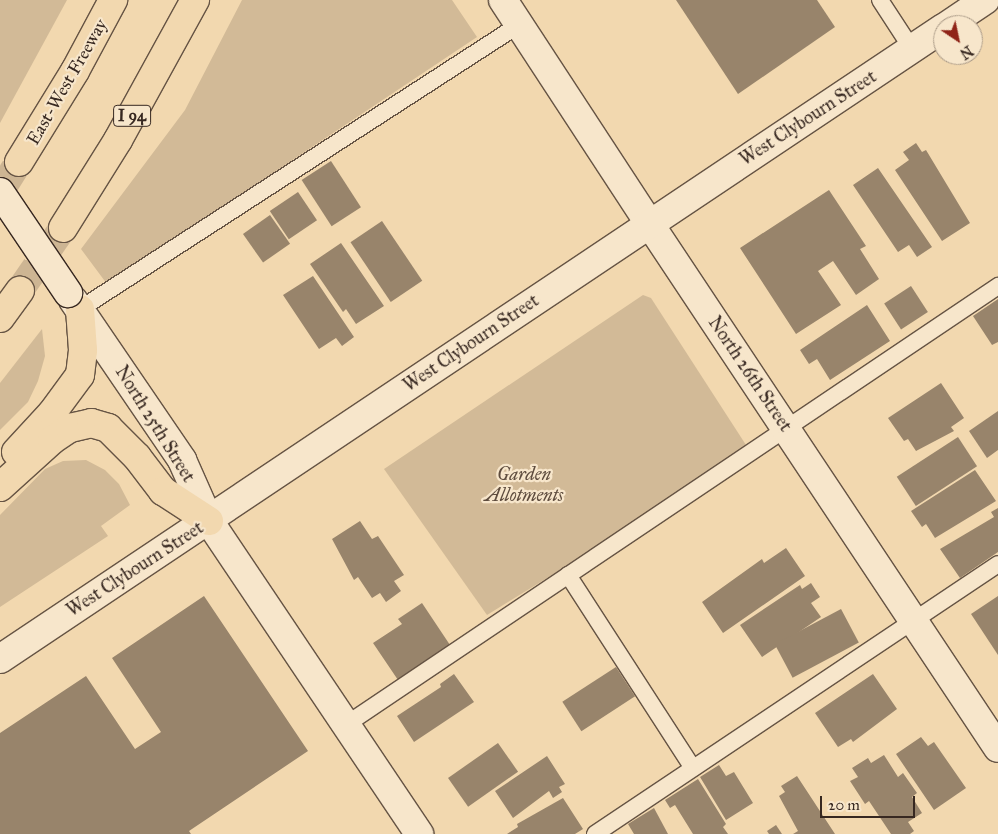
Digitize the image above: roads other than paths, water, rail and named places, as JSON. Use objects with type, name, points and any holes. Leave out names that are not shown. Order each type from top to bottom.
[{"type":"highway","name":"East-West Freeway","points":[[19,162],[75,71],[113,0]]},
{"type":"highway","name":"I 94","points":[[63,228],[127,125],[194,0]]},
{"type":"highway","points":[[0,318],[20,290]]},
{"type":"highway","points":[[0,472],[63,399],[80,375],[83,350],[74,301]]},
{"type":"highway","points":[[0,487],[52,440],[70,428],[92,423],[108,428],[137,457],[163,491],[209,521]]},
{"type":"street","name":"North 26th Street","points":[[503,0],[998,748]]},
{"type":"street","points":[[963,15],[985,0]]},
{"type":"street","name":"West Clybourn Street","points":[[0,659],[209,521],[649,223],[933,35]]},
{"type":"street","name":"North 25th Street","points":[[0,192],[182,460],[209,521],[347,724],[416,833]]},
{"type":"lane","points":[[880,0],[912,50]]},
{"type":"lane","points":[[74,301],[520,24]]},
{"type":"lane","points":[[347,724],[998,286]]},
{"type":"lane","points":[[595,834],[998,564]]},
{"type":"lane","points":[[568,575],[693,768]]},
{"type":"tunnel","points":[[0,192],[19,162]]},
{"type":"tunnel","points":[[20,290],[63,228]]},
{"type":"park label","name":"Garden Allotments","points":[[524,485]]}]
